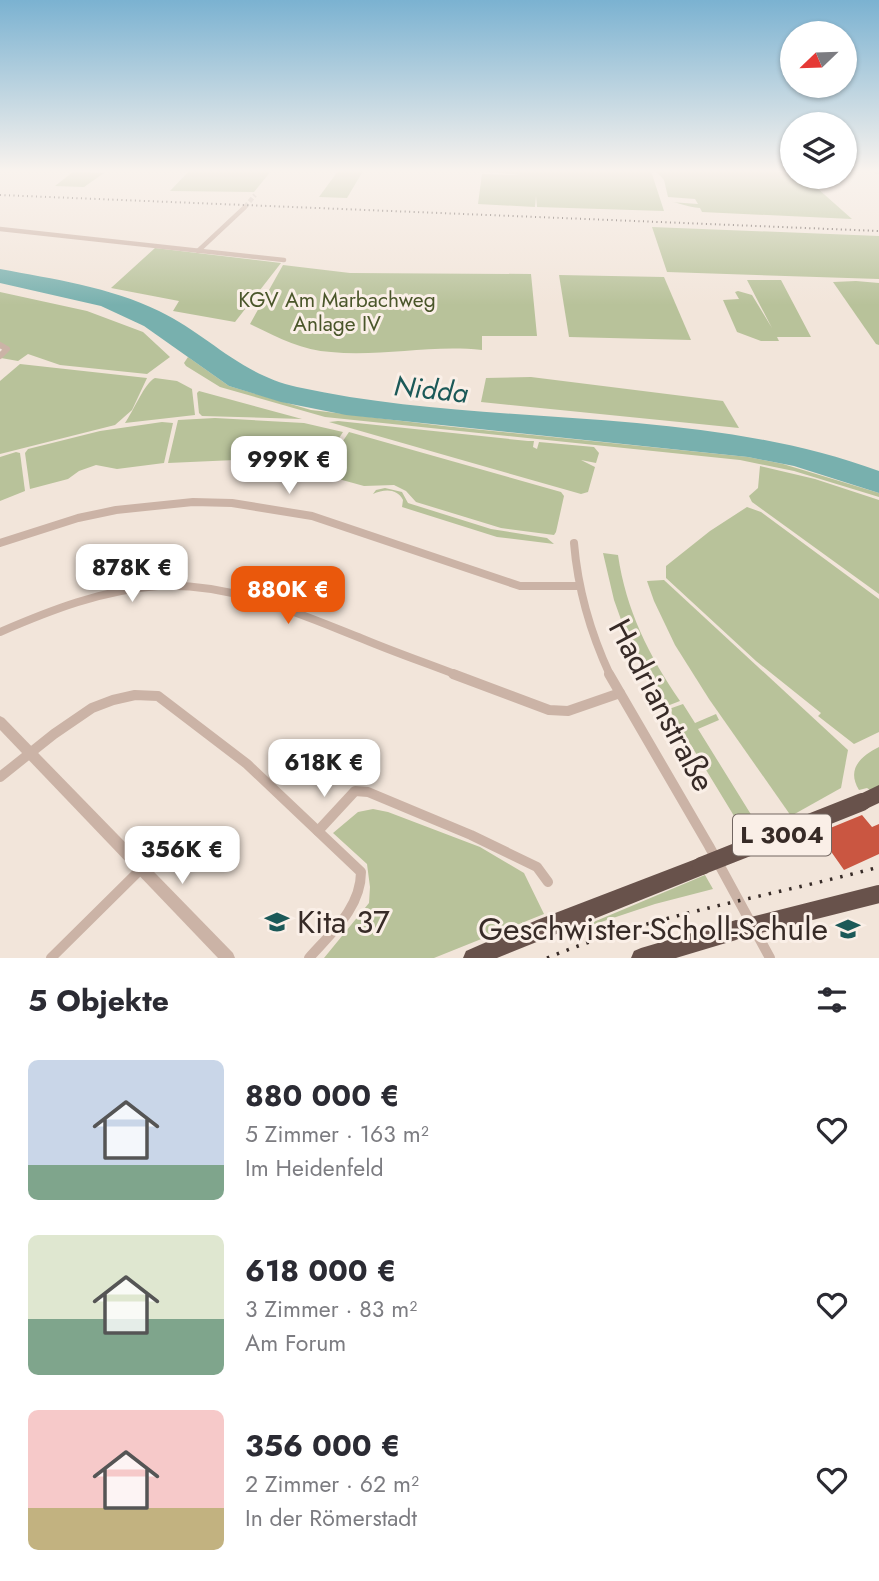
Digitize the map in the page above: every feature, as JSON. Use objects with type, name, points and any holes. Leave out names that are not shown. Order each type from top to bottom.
[{"type":"highway","name":"L 3004","points":[[474,957],[871,798]]},
{"type":"highway","points":[[641,958],[736,930],[879,894]]},
{"type":"street","points":[[198,251],[236,216]]},
{"type":"street","points":[[0,229],[284,260]]},
{"type":"street","points":[[0,345],[7,349],[0,356]]},
{"type":"street","points":[[0,543],[61,522],[120,508],[210,500],[277,508],[312,516],[520,586],[577,586]]},
{"type":"street","name":"Hadrianstraße","points":[[574,543],[577,586],[594,645],[727,875],[770,958]]},
{"type":"street","points":[[0,632],[46,611],[118,592],[156,587],[218,588],[318,621],[549,710],[568,711],[620,693]]},
{"type":"street","points":[[0,778],[74,719],[97,705],[120,696],[158,696],[247,764],[356,866],[362,880],[357,900],[309,958]]},
{"type":"street","points":[[0,722],[228,958]]},
{"type":"street","points":[[318,831],[355,791],[368,792],[471,835],[537,867],[548,883]]},
{"type":"street","points":[[51,958],[141,869]]},
{"type":"green space","points":[[781,216],[848,216],[852,219]]},
{"type":"green space","points":[[652,227],[879,236],[879,279],[667,272]]},
{"type":"green space","points":[[155,248],[281,263],[235,322],[173,311],[179,301],[111,288]]},
{"type":"green space","name":"KGV Am Marbachweg Anlage IV","points":[[283,265],[350,273],[531,274],[537,336],[482,336],[482,350],[444,348],[350,353],[309,349],[250,324]]},
{"type":"green space","points":[[559,275],[664,277],[691,340],[569,337]]},
{"type":"green space","points":[[747,280],[781,280],[811,337],[777,337],[779,341],[761,341],[737,332],[723,300],[739,299],[735,292],[738,291],[752,295],[772,328]]},
{"type":"green space","points":[[833,282],[879,283],[879,345]]},
{"type":"green space","points":[[0,292],[87,311],[143,332],[170,357],[147,374],[60,365],[28,354],[18,361],[1,358],[8,349],[0,344]]},
{"type":"green space","points":[[188,357],[229,386],[311,410],[748,457],[783,464],[879,493],[879,497],[794,471],[740,460],[325,417],[220,387],[186,366],[184,363]]},
{"type":"green space","points":[[20,364],[147,378],[132,410],[115,425],[0,454],[0,381]]},
{"type":"green space","points":[[531,377],[723,401],[739,428],[481,402],[486,378]]},
{"type":"green space","points":[[155,378],[177,381],[192,389],[195,415],[125,423],[143,391]]},
{"type":"green space","points":[[199,391],[302,419],[202,416],[199,413]]},
{"type":"green space","points":[[215,418],[304,423],[343,432],[317,472],[277,466],[261,455],[235,460],[168,463],[178,420]]},
{"type":"green space","points":[[162,422],[173,423],[164,463],[117,469],[96,465],[79,471],[68,479],[30,489],[25,453],[28,449],[100,431]]},
{"type":"green space","points":[[329,422],[534,441],[533,447],[537,449],[539,442],[594,447],[599,453],[596,463],[581,460],[595,467],[588,492],[581,494]]},
{"type":"green space","points":[[349,432],[561,492],[564,496],[556,532],[554,535],[501,528],[416,502],[406,491],[394,485],[364,486],[324,475],[322,472]]},
{"type":"green space","points":[[20,453],[25,491],[0,501],[0,457]]},
{"type":"green space","points":[[760,466],[815,479],[879,500],[879,594],[752,502],[749,496],[758,488]]},
{"type":"green space","points":[[385,488],[402,492],[408,503],[491,529],[547,538],[554,544],[497,537],[402,507],[403,500],[397,493],[381,491],[373,494],[376,490]]},
{"type":"green space","points":[[747,507],[761,512],[879,599],[879,732],[854,744],[818,716],[821,713],[756,661],[666,578],[666,566],[710,531]]},
{"type":"green space","points":[[603,553],[618,555],[627,595],[640,632],[680,701],[667,706],[624,628]]},
{"type":"green space","points":[[664,580],[848,750],[841,788],[791,816],[709,699],[675,645],[647,581]]},
{"type":"green space","points":[[683,704],[695,723],[716,714],[719,720],[698,729],[760,829],[757,831],[748,818],[739,822],[745,834],[669,709]]},
{"type":"green space","points":[[879,747],[879,786],[870,790],[859,790],[854,776],[857,764]]},
{"type":"green space","points":[[373,809],[388,812],[480,847],[524,873],[544,914],[434,958],[324,958],[369,903],[367,864],[333,833],[358,812]]},
{"type":"green space","points":[[705,875],[713,889],[655,904],[565,934]]},
{"type":"water","points":[[0,269],[81,285],[140,303],[177,321],[241,364],[276,381],[297,387],[370,400],[443,408],[590,419],[737,435],[808,450],[879,471],[879,493],[794,466],[748,457],[346,415],[281,402],[229,386],[144,326],[101,306],[0,283]]},
{"type":"building","points":[[862,815],[872,827],[879,824],[879,854],[844,870],[818,833]]},
{"type":"railway","points":[[506,216],[879,231]]},
{"type":"railway","points":[[547,958],[628,929],[879,867]]},
{"type":"place","name":"Kita 37","points":[[277,922]]},
{"type":"place","name":"Geschwister-Scholl-Schule","points":[[848,929]]},
{"type":"water label","name":"Nidda","points":[[431,389]]}]
